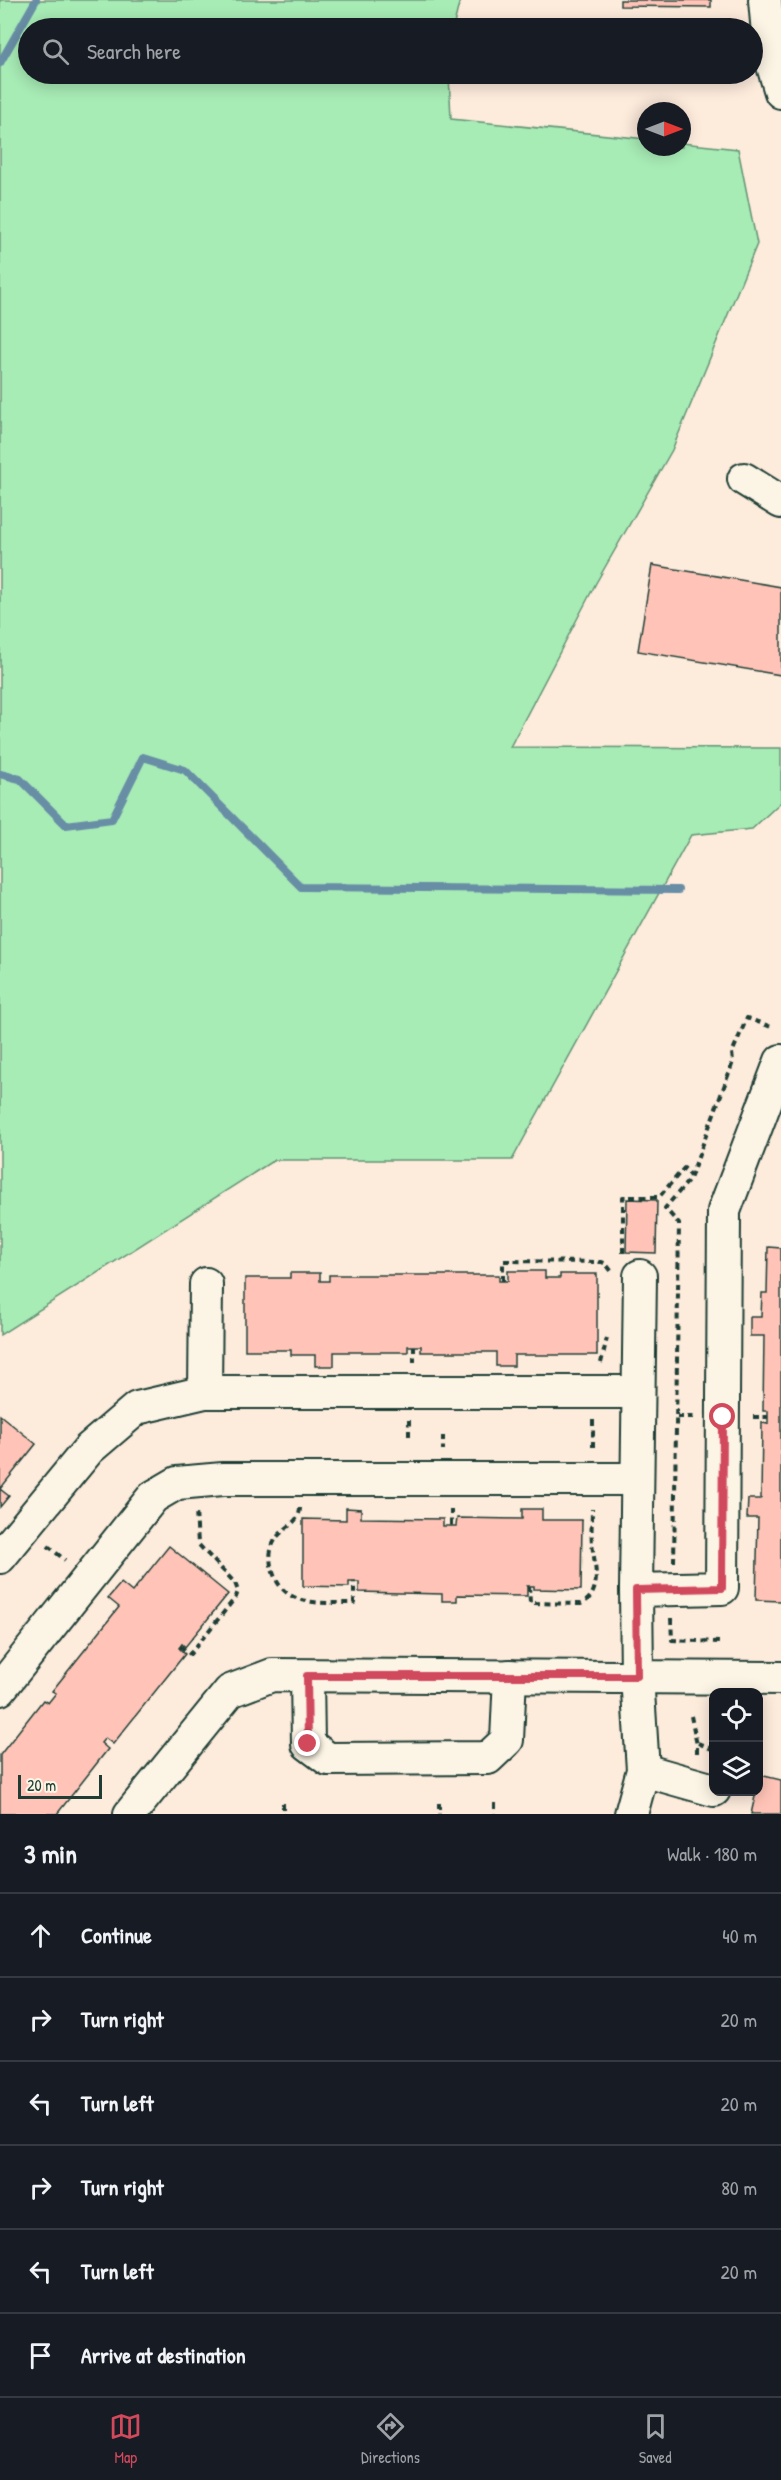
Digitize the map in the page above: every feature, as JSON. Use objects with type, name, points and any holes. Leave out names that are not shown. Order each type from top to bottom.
[{"type":"street","points":[[765,0],[770,56],[781,92]]},
{"type":"street","points":[[744,479],[781,502]]},
{"type":"street","points":[[636,1590],[722,1588],[724,1211],[781,1061]]},
{"type":"street","points":[[623,1270],[638,1392],[637,1676],[643,1770],[631,1814]]},
{"type":"street","points":[[205,1392],[206,1284]]},
{"type":"street","points":[[0,1557],[89,1449],[137,1408],[205,1392],[638,1392]]},
{"type":"street","points":[[0,1689],[153,1497],[177,1483],[223,1479],[637,1479]]},
{"type":"street","points":[[130,1814],[230,1691],[272,1675],[781,1678]]},
{"type":"street","points":[[307,1676],[308,1744],[328,1759],[339,1759],[488,1758],[507,1740],[510,1676]]},
{"type":"street","points":[[643,1770],[709,1789]]},
{"type":"street","points":[[713,1814],[719,1796]]},
{"type":"path","points":[[673,1571],[680,1224],[664,1208],[691,1176],[733,1062],[732,1053],[747,1018],[774,1028]]},
{"type":"path","points":[[503,1281],[503,1261],[602,1262],[610,1269],[623,1270],[623,1197],[659,1197],[684,1168],[691,1176]]},
{"type":"path","points":[[600,1367],[609,1328]]},
{"type":"path","points":[[409,1436],[410,1413]]},
{"type":"path","points":[[593,1416],[593,1458]]},
{"type":"path","points":[[677,1417],[701,1417]]},
{"type":"path","points":[[743,1418],[768,1417]]},
{"type":"path","points":[[451,1499],[451,1526]]},
{"type":"path","points":[[529,1586],[530,1603],[581,1604],[589,1600],[594,1592],[596,1569],[592,1541],[592,1500]]},
{"type":"path","points":[[300,1506],[300,1514],[275,1540],[270,1553],[270,1565],[278,1586],[285,1593],[297,1599],[354,1603],[354,1582]]},
{"type":"path","points":[[180,1646],[190,1654],[236,1598],[238,1591],[235,1583],[198,1544],[196,1508]]},
{"type":"path","points":[[45,1544],[67,1562]]},
{"type":"path","points":[[671,1614],[672,1640],[721,1642]]},
{"type":"path","points":[[691,1716],[697,1743],[696,1762]]},
{"type":"path","points":[[697,1743],[709,1748]]},
{"type":"path","points":[[283,1803],[283,1814]]},
{"type":"path","points":[[438,1803],[439,1814]]},
{"type":"path","points":[[495,1803],[495,1814]]},
{"type":"green space","points":[[0,0],[460,0],[456,18],[18,18],[18,84],[449,84],[451,119],[637,138],[637,156],[691,156],[691,144],[738,149],[757,244],[672,450],[596,583],[510,747],[781,748],[781,802],[752,829],[691,835],[512,1160],[274,1160],[0,1335]]},
{"type":"building","points":[[620,0],[711,0],[711,7],[620,6]]},
{"type":"building","points":[[652,565],[781,587],[781,675],[638,651]]},
{"type":"building","points":[[627,1199],[657,1200],[656,1253],[626,1252]]},
{"type":"building","points":[[768,1247],[781,1248],[781,1601],[756,1600],[758,1518],[747,1518],[748,1499],[761,1499],[762,1423],[768,1424],[768,1411],[763,1411],[764,1336],[750,1336],[750,1317],[761,1317],[762,1293],[767,1293]]},
{"type":"building","points":[[508,1271],[545,1271],[545,1278],[560,1278],[560,1274],[597,1274],[597,1355],[514,1355],[514,1366],[496,1366],[496,1352],[421,1352],[421,1346],[408,1346],[408,1352],[334,1352],[334,1366],[315,1366],[315,1355],[291,1355],[291,1350],[245,1350],[245,1278],[290,1278],[290,1273],[320,1273],[320,1281],[329,1281],[329,1275],[499,1275],[499,1281],[508,1281]]},
{"type":"building","points":[[0,1415],[36,1444],[0,1489]]},
{"type":"building","points":[[0,1489],[9,1496],[0,1507]]},
{"type":"building","points":[[346,1508],[361,1509],[361,1518],[443,1519],[443,1526],[456,1526],[457,1518],[522,1519],[522,1509],[542,1509],[542,1520],[582,1520],[581,1590],[534,1589],[534,1586],[527,1586],[527,1596],[457,1595],[457,1601],[442,1601],[442,1594],[359,1592],[359,1582],[349,1582],[349,1587],[303,1586],[303,1519],[346,1520]]},
{"type":"building","points":[[169,1546],[228,1594],[185,1647],[182,1644],[179,1648],[185,1654],[113,1744],[105,1738],[101,1743],[108,1749],[57,1814],[0,1814],[0,1755],[43,1700],[48,1703],[56,1693],[52,1691],[119,1607],[108,1598],[121,1583],[132,1592]]},
{"type":"building","points":[[763,1776],[781,1780],[781,1814],[751,1814],[755,1796],[763,1796]]},
{"type":"waterway","points":[[26,18],[36,0]]},
{"type":"waterway","points":[[0,63],[18,32]]},
{"type":"waterway","points":[[0,774],[20,779],[66,825],[112,819],[143,757],[185,770],[301,887],[678,890]]},
{"type":"route","points":[[308,1744],[307,1676],[637,1676],[636,1590],[722,1588],[723,1417]]}]
